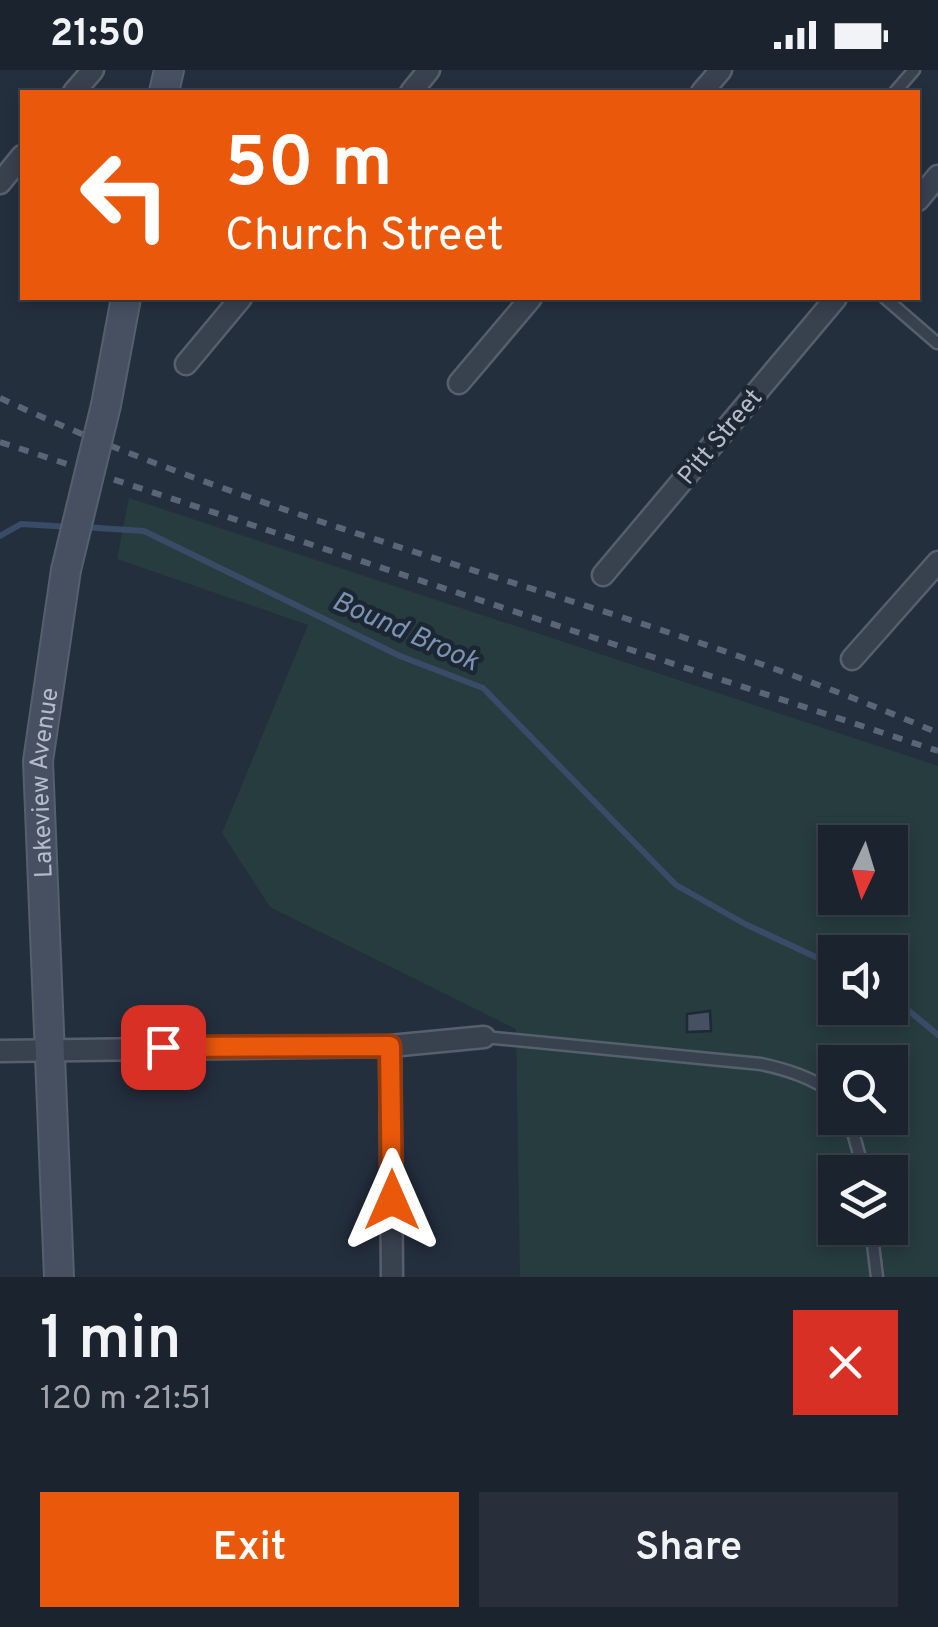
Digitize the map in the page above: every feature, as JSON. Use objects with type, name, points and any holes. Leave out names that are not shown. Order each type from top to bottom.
[{"type":"main road","name":"Lakeview Avenue","points":[[59,1277],[38,761],[66,570],[106,405],[126,300]]},
{"type":"street","points":[[76,90],[93,70]]},
{"type":"street","points":[[413,90],[429,70]]},
{"type":"street","points":[[0,183],[20,158]]},
{"type":"street","points":[[920,198],[938,176]]},
{"type":"street","points":[[186,364],[238,300]]},
{"type":"street","points":[[459,383],[529,300]]},
{"type":"street","name":"Pitt Street","points":[[603,575],[834,300]]},
{"type":"street","points":[[852,660],[938,562]]},
{"type":"street","points":[[0,1050],[390,1046],[484,1036]]},
{"type":"street","points":[[390,1046],[392,1277]]},
{"type":"lane","points":[[898,90],[914,70]]},
{"type":"lane","points":[[887,300],[938,343]]},
{"type":"lane","points":[[484,1036],[761,1064],[791,1070],[818,1082]]},
{"type":"lane","points":[[873,1245],[877,1277]]},
{"type":"green space","points":[[129,498],[938,766],[938,1277],[520,1277],[516,1029],[270,907],[222,833],[308,625],[117,559]]},
{"type":"building","points":[[710,1011],[711,1031],[687,1032],[687,1014]]},
{"type":"waterway","name":"Bound Brook","points":[[0,536],[21,524],[71,527]]},
{"type":"waterway","name":"Bound Brook","points":[[83,527],[144,531],[400,656],[483,688],[676,885],[745,924],[818,958]]},
{"type":"waterway","name":"Bound Brook","points":[[908,1010],[938,1035]]},
{"type":"railway","points":[[0,398],[231,491],[705,645],[938,733]]},
{"type":"railway","points":[[0,442],[938,751]]},
{"type":"route","points":[[163,1047],[390,1046],[392,1200]]}]
